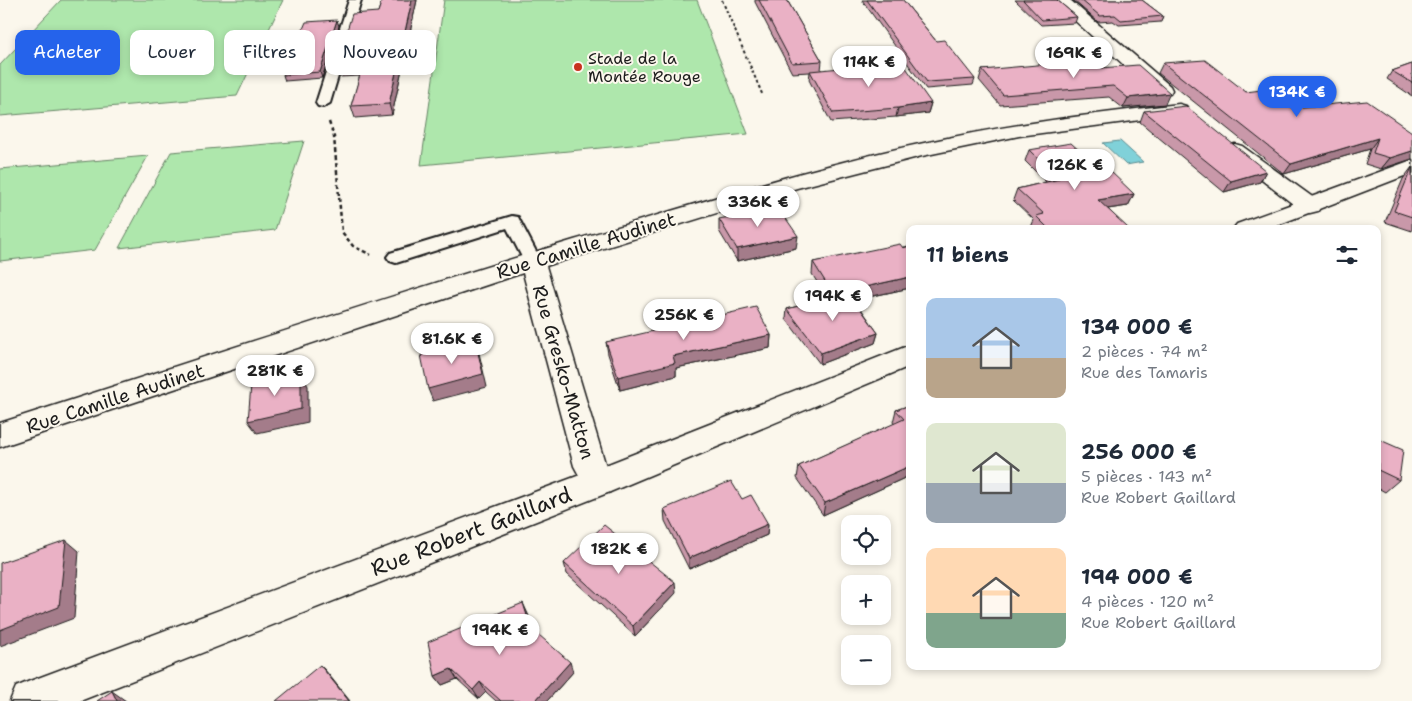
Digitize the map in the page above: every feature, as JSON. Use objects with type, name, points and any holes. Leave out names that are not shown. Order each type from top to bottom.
[{"type":"street","name":"Rue Camille Audinet","points":[[0,435],[532,261],[725,203],[858,166],[963,140],[1023,129],[1188,112],[1060,0]]},
{"type":"street","points":[[1223,140],[1289,193],[1310,206]]},
{"type":"street","points":[[1256,225],[1412,166]]},
{"type":"street","name":"Rue Gresko-Matton","points":[[532,261],[590,466],[599,482]]},
{"type":"street","name":"Rue Robert Gaillard","points":[[30,701],[599,482],[906,357]]},
{"type":"lane","points":[[323,102],[355,0]]},
{"type":"lane","points":[[396,257],[512,221],[532,261]]},
{"type":"path","points":[[722,0],[763,96]]},
{"type":"path","points":[[323,102],[334,137],[342,232],[353,246],[374,257],[396,257]]},
{"type":"green space","points":[[61,0],[283,0],[269,30],[224,30],[224,75],[247,75],[237,96],[0,116],[0,65],[15,49],[15,75],[120,75],[120,30],[33,30]]},
{"type":"green space","name":"Stade de la Montée Rouge","points":[[444,0],[697,0],[748,134],[421,165],[434,75],[436,75],[436,57]]},
{"type":"green space","points":[[304,141],[275,230],[119,248],[171,152]]},
{"type":"green space","points":[[148,156],[95,250],[0,261],[0,169]]},
{"type":"water","points":[[1120,141],[1143,162],[1126,165],[1103,143]]},
{"type":"building","points":[[382,0],[412,0],[405,30],[347,30],[352,14],[378,12]]},
{"type":"building","points":[[759,0],[787,0],[822,61],[792,63]]},
{"type":"building","points":[[867,0],[903,0],[936,41],[944,40],[975,79],[927,82]]},
{"type":"building","points":[[1023,0],[1057,0],[1077,17],[1042,20]]},
{"type":"building","points":[[1081,0],[1142,0],[1163,16],[1121,20],[1115,15],[1100,16]]},
{"type":"building","points":[[337,20],[334,30],[325,30],[325,57],[320,72],[315,72],[315,30],[303,30],[306,22]]},
{"type":"building","points":[[1092,60],[1101,68],[1138,65],[1170,93],[1128,98],[1113,86],[1003,95],[982,70]]},
{"type":"building","points":[[1205,60],[1246,92],[1269,89],[1292,108],[1367,101],[1412,132],[1412,151],[1390,158],[1373,153],[1378,138],[1291,164],[1163,63]]},
{"type":"building","points":[[902,62],[931,103],[898,108],[833,113],[810,71]]},
{"type":"building","points":[[1412,64],[1412,83],[1392,71]]},
{"type":"building","points":[[360,75],[395,75],[389,104],[351,106]]},
{"type":"building","points":[[1186,106],[1266,171],[1231,181],[1144,111]]},
{"type":"building","points":[[1071,143],[1102,171],[1108,169],[1134,194],[1098,200],[1125,225],[1045,225],[1036,216],[1044,214],[1017,189],[1059,179],[1029,150]]},
{"type":"building","points":[[1412,167],[1412,217],[1394,211]]},
{"type":"building","points":[[778,207],[798,236],[737,249],[719,219]]},
{"type":"building","points":[[900,244],[903,248],[906,247],[906,278],[833,294],[813,262]]},
{"type":"building","points":[[849,293],[878,333],[821,353],[787,309]]},
{"type":"building","points":[[756,307],[771,335],[673,356],[675,363],[618,377],[606,342]]},
{"type":"building","points":[[475,340],[483,374],[428,389],[421,355]]},
{"type":"building","points":[[301,373],[301,409],[248,421],[251,385]]},
{"type":"building","points":[[906,406],[906,468],[825,503],[799,466],[904,419],[896,410]]},
{"type":"building","points":[[1381,440],[1403,450],[1399,480],[1381,471]]},
{"type":"building","points":[[731,481],[742,499],[751,495],[768,524],[689,558],[664,509]]},
{"type":"building","points":[[604,525],[675,582],[633,626],[564,563]]},
{"type":"building","points":[[66,540],[59,607],[0,630],[0,563]]},
{"type":"building","points":[[523,603],[531,628],[570,662],[535,701],[501,701],[480,682],[473,690],[451,669],[435,676],[428,642]]},
{"type":"building","points":[[320,665],[349,701],[276,701]]},
{"type":"building","points":[[112,691],[117,701],[97,701]]},
{"type":"place","name":"Stade de la Montée Rouge","points":[[578,67]]}]
